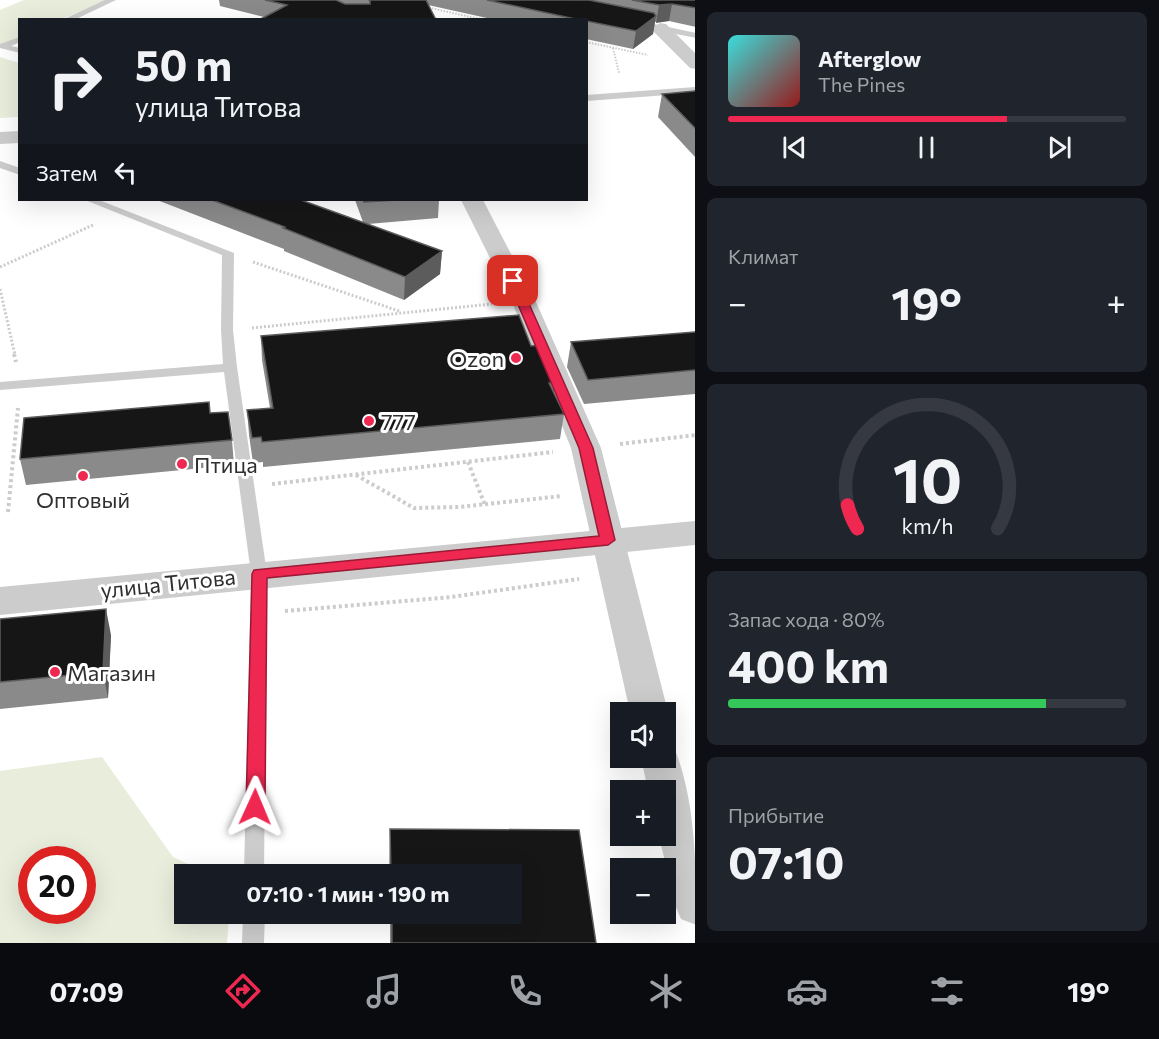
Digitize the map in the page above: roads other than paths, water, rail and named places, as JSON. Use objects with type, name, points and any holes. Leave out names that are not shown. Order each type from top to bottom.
[{"type":"street","points":[[655,27],[695,63]]},
{"type":"street","points":[[0,138],[18,136]]},
{"type":"street","points":[[473,201],[524,302],[586,448],[647,702]]},
{"type":"street","name":"улица Титова","points":[[0,601],[259,574],[612,557],[695,533]]},
{"type":"street","points":[[662,768],[695,901]]},
{"type":"lane","points":[[71,18],[112,0]]},
{"type":"lane","points":[[655,27],[695,36]]},
{"type":"lane","points":[[18,40],[2,46],[18,50]]},
{"type":"lane","points":[[588,98],[695,90]]},
{"type":"lane","points":[[0,164],[18,171]]},
{"type":"lane","points":[[93,201],[228,253],[227,330],[230,367],[259,574],[254,864]]},
{"type":"lane","points":[[0,386],[230,367]]},
{"type":"lane","points":[[253,943],[254,924]]},
{"type":"place","name":"Ozon","points":[[516,358]]},
{"type":"place","name":"777","points":[[369,421]]},
{"type":"place","name":"Птица","points":[[182,464]]},
{"type":"place","name":"Оптовый","points":[[83,476]]},
{"type":"place","name":"Магазин","points":[[55,672]]}]
